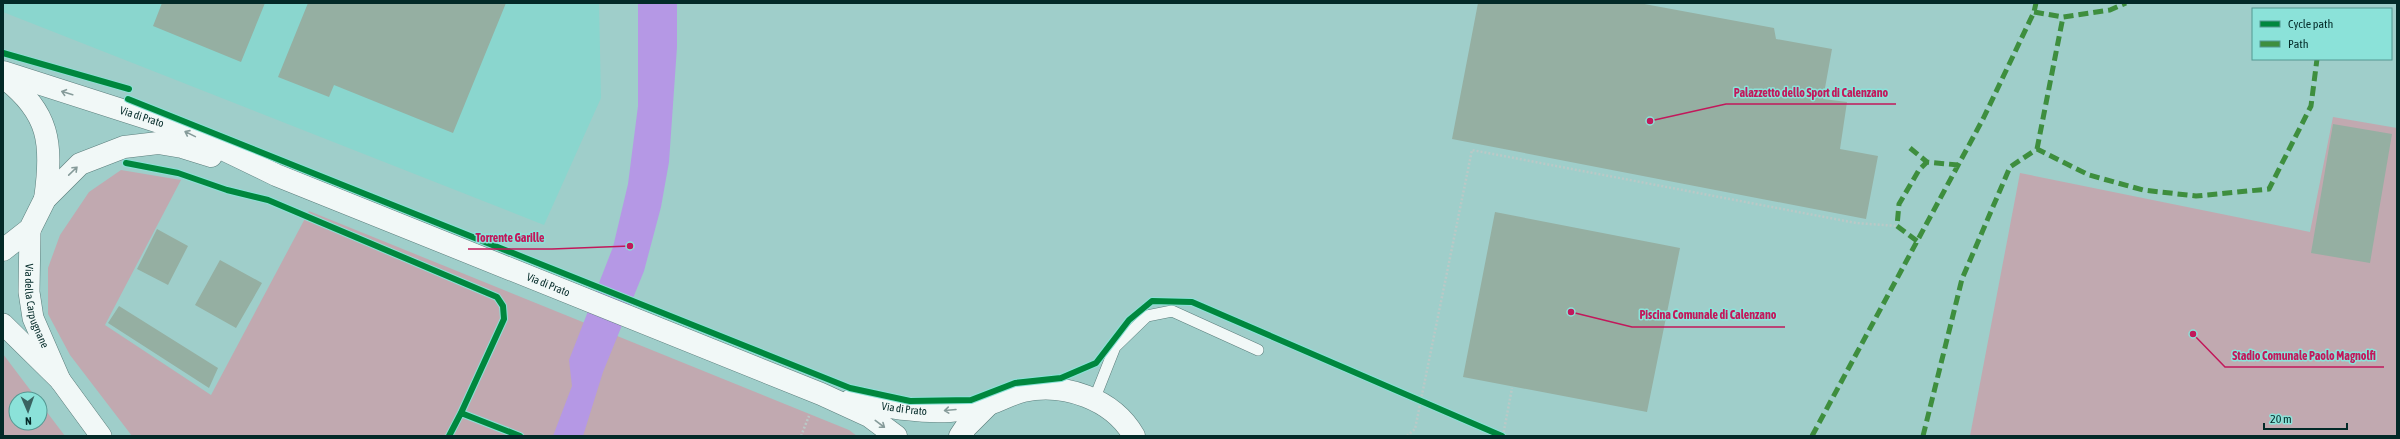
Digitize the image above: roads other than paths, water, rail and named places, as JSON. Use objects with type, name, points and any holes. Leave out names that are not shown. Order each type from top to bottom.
[{"type":"main road","name":"Via di Prato","points":[[3,72],[181,129],[276,175],[503,268],[695,344],[816,403],[869,416],[896,436]]},
{"type":"main road","name":"Via di Prato","points":[[3,77],[33,105],[47,135],[50,163],[45,199]]},
{"type":"main road","name":"Via di Prato","points":[[3,250],[30,229],[45,199],[80,164],[124,147],[158,143],[182,147],[276,175]]},
{"type":"main road","name":"Via di Prato","points":[[816,403],[925,411],[951,410],[989,404],[1023,391],[1043,388],[1079,393],[1094,400],[1113,412],[1134,436]]},
{"type":"main road","name":"Via di Prato","points":[[960,436],[966,427],[989,404]]},
{"type":"street","name":"Via della Carpugnane","points":[[30,229],[30,292],[33,318],[60,380]]},
{"type":"street","name":"Via della Carpugnane","points":[[3,324],[60,380],[100,436]]},
{"type":"lane","points":[[1094,400],[1115,347],[1147,316],[1172,310],[1258,350]]},
{"type":"place","name":"Palazzetto dello Sport di Calenzano","points":[[1650,121]]},
{"type":"place","name":"Torrente Garille","points":[[630,246]]},
{"type":"place","name":"Piscina Comunale di Calenzano","points":[[1571,312]]},
{"type":"place","name":"Stadio Comunale Paolo Magnolfi","points":[[2193,334]]}]
